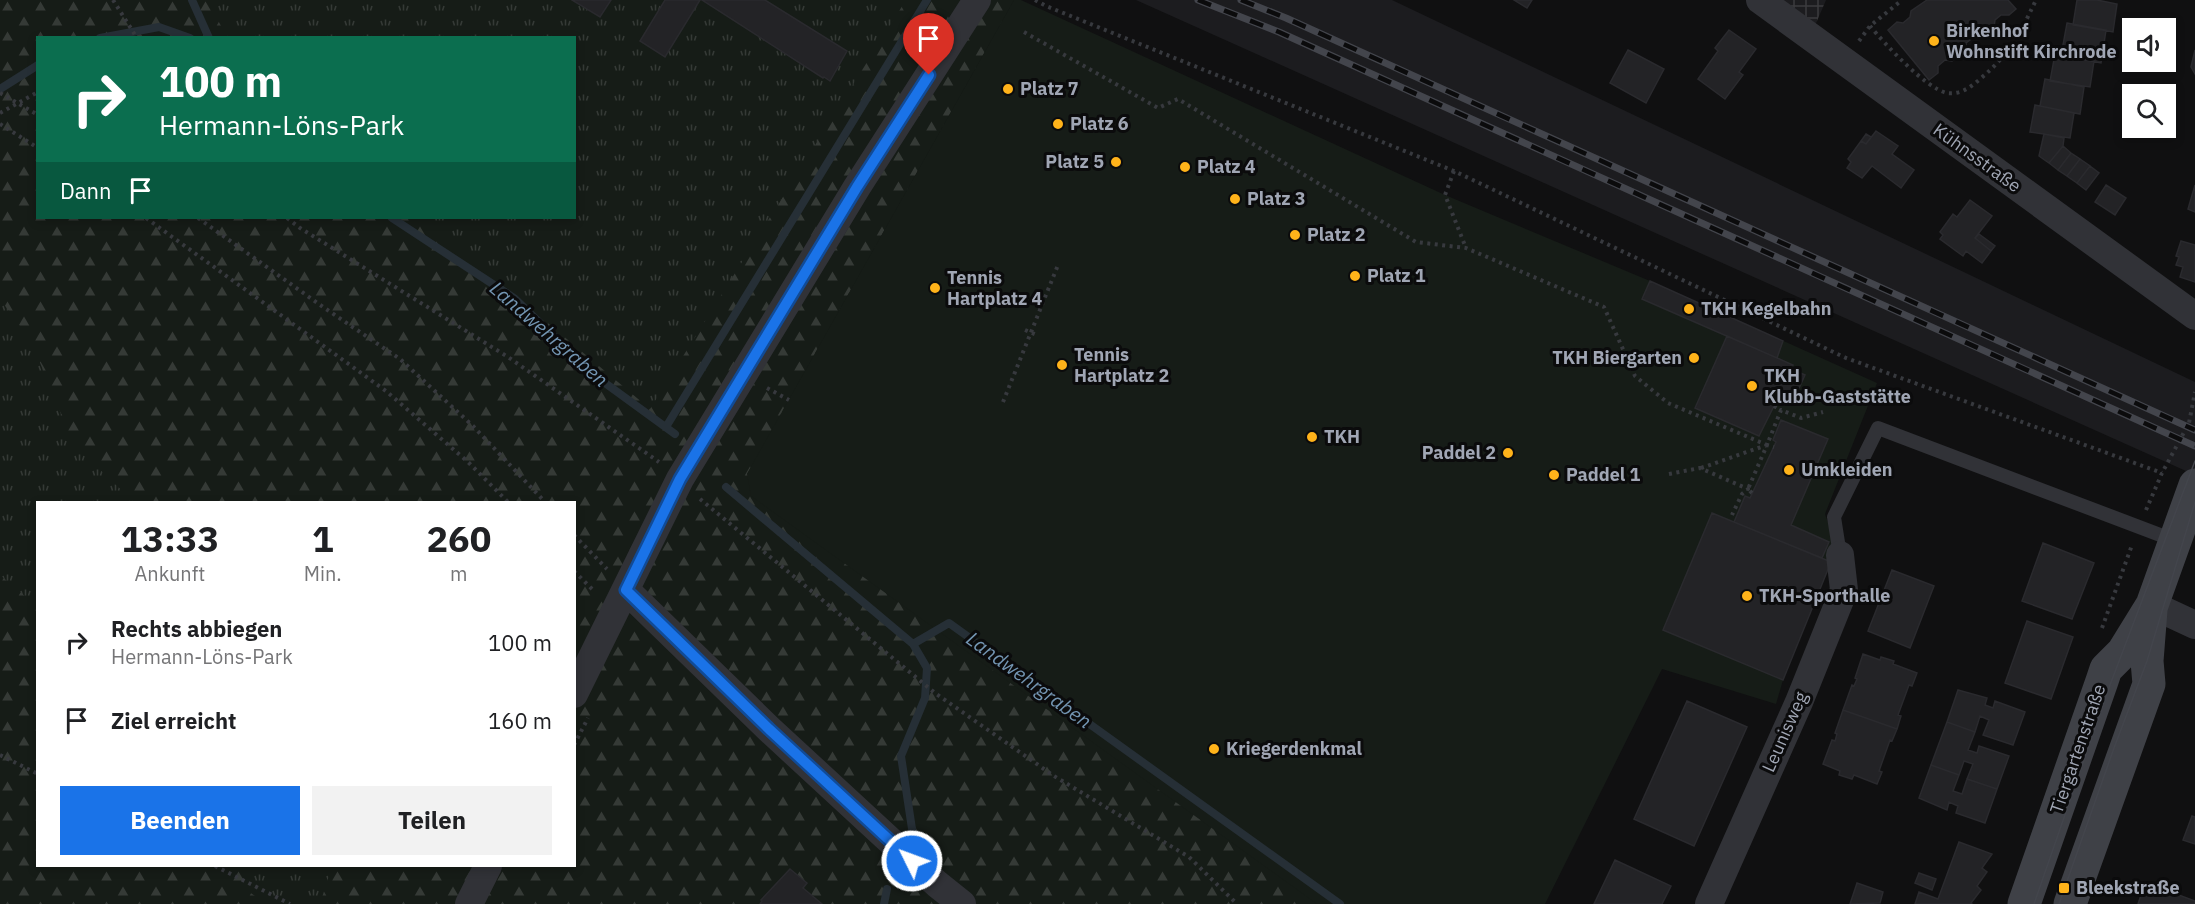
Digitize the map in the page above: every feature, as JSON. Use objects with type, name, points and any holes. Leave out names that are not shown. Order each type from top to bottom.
[{"type":"main road","name":"Tiergartenstraße","points":[[2024,904],[2106,669],[2123,652],[2152,605],[2195,484]]},
{"type":"main road","name":"Tiergartenstraße","points":[[2070,904],[2149,684],[2148,661],[2152,605]]},
{"type":"street","points":[[576,690],[680,479],[857,187],[977,0]]},
{"type":"street","name":"Kühnsstraße","points":[[1760,0],[2195,316]]},
{"type":"street","name":"Leunisweg","points":[[1709,904],[1799,702],[1845,590],[1840,555]]},
{"type":"street","points":[[626,590],[769,729],[962,904]]},
{"type":"street","points":[[2152,605],[2195,625]]},
{"type":"street","points":[[469,904],[488,867]]},
{"type":"lane","points":[[1840,555],[1834,517],[1878,428],[2176,541]]},
{"type":"path","points":[[113,0],[136,36]]},
{"type":"path","points":[[1035,0],[1454,171],[1846,358],[2162,473]]},
{"type":"path","points":[[1857,43],[1870,26],[1902,0]]},
{"type":"path","points":[[1870,26],[1919,76],[1948,93],[1966,90],[2000,63],[2012,46],[2036,0]]},
{"type":"path","points":[[1024,32],[1158,108],[1178,99],[1416,242],[1466,248],[1605,307],[1635,376],[1668,403],[1774,447]]},
{"type":"path","points":[[0,93],[36,114]]},
{"type":"path","points":[[0,112],[36,93]]},
{"type":"path","points":[[0,124],[36,147]]},
{"type":"path","points":[[1454,171],[1445,195],[1466,248]]},
{"type":"path","points":[[147,219],[386,391],[468,462],[507,501]]},
{"type":"path","points":[[199,219],[400,359],[473,426],[543,501]]},
{"type":"path","points":[[288,219],[507,357],[680,479],[697,497],[935,693],[1054,777],[1190,857],[1237,904]]},
{"type":"path","points":[[1003,402],[1058,265]]},
{"type":"path","points":[[1025,330],[1037,335]]},
{"type":"path","points":[[763,386],[789,400]]},
{"type":"path","points":[[1774,406],[1801,418],[1823,412]]},
{"type":"path","points":[[1732,514],[1742,494],[1748,489],[1781,410]]},
{"type":"path","points":[[1669,474],[1700,468],[1767,444]]},
{"type":"path","points":[[1700,468],[1748,489],[1752,493]]},
{"type":"path","points":[[576,537],[626,590]]},
{"type":"path","points":[[0,755],[36,773]]},
{"type":"path","points":[[217,867],[290,904]]},
{"type":"shaded area","points":[[1136,0],[1392,0],[2195,382],[2195,475]]},
{"type":"shaded area","points":[[1760,0],[1826,0],[1810,37]]},
{"type":"green space","points":[[0,0],[1014,0],[789,400],[1317,904],[0,904]]},
{"type":"green space","points":[[0,0],[207,0],[226,36],[36,36],[36,219],[416,219],[473,260],[650,409],[906,0],[1014,0],[747,474],[1397,904],[320,904],[332,867],[576,867],[576,501],[133,501],[74,445],[31,341],[0,299]]},
{"type":"green space","name":"TKH","points":[[1014,0],[1021,0],[1445,195],[1650,281],[1877,383],[1825,514],[1836,545],[1783,680],[1776,704],[1662,669],[1545,904],[1317,904],[751,496],[747,474]]},
{"type":"green space","points":[[0,575],[36,604],[36,867],[251,867],[248,891],[266,904],[0,904]]},
{"type":"building","points":[[572,0],[611,0],[600,17]]},
{"type":"building","points":[[665,0],[700,0],[665,57],[640,41]]},
{"type":"building","points":[[702,0],[765,0],[847,51],[830,81]]},
{"type":"building","points":[[1514,0],[1532,0],[1527,8]]},
{"type":"building","name":"Birkenhof Wohnstift Kirchrode","points":[[1927,0],[2008,0],[2016,9],[2009,15],[2001,15],[1995,20],[1994,27],[1981,38],[1974,37],[1966,43],[1966,50],[1952,61],[1945,60],[1938,66],[1938,73],[1929,80],[1888,30],[1897,22],[1903,23],[1910,17],[1911,11]]},
{"type":"building","points":[[2077,0],[2097,0],[2117,4],[2113,32],[2073,25]]},
{"type":"building","points":[[2067,23],[2106,30],[2101,63],[2061,56]]},
{"type":"building","points":[[1729,30],[1756,49],[1739,72],[1743,75],[1725,99],[1698,79],[1718,51],[1715,48]]},
{"type":"building","points":[[1628,50],[1664,69],[1646,103],[1610,83]]},
{"type":"building","points":[[2195,50],[2195,74],[2191,67]]},
{"type":"building","points":[[2055,54],[2094,61],[2090,87],[2050,81]]},
{"type":"building","points":[[2045,79],[2084,87],[2080,114],[2040,106]]},
{"type":"building","points":[[2035,105],[2074,113],[2070,138],[2030,132]]},
{"type":"building","points":[[1876,131],[1898,146],[1892,154],[1914,170],[1901,188],[1872,166],[1862,178],[1847,168],[1851,162],[1848,159],[1861,141],[1866,144]]},
{"type":"building","points":[[1866,134],[1871,137],[1866,144],[1861,141]]},
{"type":"building","points":[[2044,134],[2064,138],[2063,146],[2049,163],[2039,156]]},
{"type":"building","points":[[2063,146],[2071,153],[2058,170],[2049,163]]},
{"type":"building","points":[[2071,153],[2080,159],[2067,176],[2058,170]]},
{"type":"building","points":[[2080,159],[2090,166],[2077,183],[2067,176]]},
{"type":"building","points":[[2090,166],[2099,173],[2086,190],[2077,183]]},
{"type":"building","points":[[2106,185],[2126,198],[2115,215],[2095,202]]},
{"type":"building","points":[[2195,185],[2195,212],[2188,209]]},
{"type":"building","points":[[1970,200],[1992,216],[1975,238],[1991,251],[1982,263],[1966,251],[1963,256],[1940,239],[1943,235],[1940,232],[1953,214],[1957,217]]},
{"type":"building","points":[[1979,234],[1995,246],[1991,251],[1975,238]]},
{"type":"building","points":[[2181,241],[2195,245],[2195,282],[2180,277],[2183,267],[2176,265],[2179,257],[2176,256]]},
{"type":"building","name":"TKH Kegelbahn","points":[[1650,281],[1783,341],[1777,358],[1642,299]]},
{"type":"building","name":"TKH Klubb-Gaststätte","points":[[1727,336],[1793,365],[1791,369],[1805,375],[1792,404],[1778,398],[1759,436],[1695,408]]},
{"type":"building","name":"Umkleiden","points":[[1781,420],[1828,439],[1791,525],[1829,542],[1822,558],[1734,522],[1745,496],[1750,498],[1776,442],[1773,440]]},
{"type":"building","name":"TKH-Sporthalle","points":[[1712,513],[1831,562],[1783,680],[1663,630]]},
{"type":"building","points":[[2043,543],[2094,563],[2072,619],[2022,601]]},
{"type":"building","points":[[1892,570],[1934,586],[1910,648],[1868,631]]},
{"type":"building","points":[[2027,621],[2073,637],[2051,699],[2005,683]]},
{"type":"building","points":[[1863,654],[1880,660],[1881,657],[1894,661],[1893,664],[1917,673],[1912,686],[1909,685],[1898,715],[1901,716],[1897,729],[1843,710],[1852,685],[1854,686],[1857,679],[1855,678]]},
{"type":"building","points":[[1958,690],[1987,698],[1985,705],[1993,708],[1995,701],[2025,712],[2013,745],[1983,735],[1989,720],[1980,716],[1975,732],[1947,722]]},
{"type":"building","points":[[1687,701],[1747,727],[1694,846],[1634,819]]},
{"type":"building","points":[[1843,710],[1897,729],[1892,741],[1890,740],[1877,784],[1854,775],[1852,779],[1839,775],[1840,771],[1823,764],[1832,740],[1835,741],[1837,734],[1835,733]]},
{"type":"building","points":[[1947,722],[1975,732],[1968,750],[1977,753],[1979,746],[2009,756],[1997,789],[1967,779],[1973,764],[1964,761],[1959,775],[1931,765]]},
{"type":"building","points":[[1931,765],[1959,775],[1953,791],[1962,794],[1967,779],[1997,789],[1985,823],[1956,813],[1958,806],[1949,802],[1947,810],[1919,798]]},
{"type":"building","points":[[2192,816],[2195,817],[2195,844],[2183,840]]},
{"type":"building","points":[[1959,842],[1992,854],[1982,868],[1987,872],[1977,886],[1981,890],[1972,904],[1915,904],[1919,892],[1938,899]]},
{"type":"building","points":[[1615,860],[1671,886],[1662,904],[1594,904]]},
{"type":"building","points":[[790,869],[807,883],[803,888],[822,904],[760,904],[761,900]]},
{"type":"building","points":[[1919,873],[1936,879],[1932,890],[1915,883]]},
{"type":"building","points":[[1857,883],[1883,892],[1880,903],[1850,904]]},
{"type":"building","points":[[2152,885],[2195,901],[2195,904],[2138,904],[2142,892],[2149,895]]},
{"type":"waterway","points":[[192,0],[208,36]]},
{"type":"waterway","points":[[666,427],[927,0]]},
{"type":"waterway","name":"Landwehrgraben","points":[[111,36],[159,27],[184,36]]},
{"type":"waterway","name":"Landwehrgraben","points":[[0,89],[36,66]]},
{"type":"waterway","name":"Landwehrgraben","points":[[394,219],[514,298],[594,375],[675,434]]},
{"type":"waterway","name":"Landwehrgraben","points":[[726,487],[913,644],[949,623],[1340,904]]},
{"type":"waterway","points":[[913,644],[927,668],[925,698],[901,756],[914,842]]},
{"type":"waterway","points":[[884,904],[887,889]]},
{"type":"tram line","points":[[2034,904],[2110,685],[2195,461]]},
{"type":"tram line","points":[[2059,904],[2147,661],[2195,502]]},
{"type":"railway","points":[[1198,0],[1279,32],[2195,446]]},
{"type":"railway","points":[[1241,0],[1286,18],[2195,430]]},
{"type":"place","name":"Birkenhof Wohnstift Kirchrode","points":[[1934,41]]},
{"type":"place","name":"Platz 7","points":[[1008,89]]},
{"type":"place","name":"Platz 6","points":[[1058,124]]},
{"type":"place","name":"Platz 5","points":[[1116,162]]},
{"type":"place","name":"Platz 4","points":[[1185,167]]},
{"type":"place","name":"Platz 3","points":[[1235,199]]},
{"type":"place","name":"Platz 2","points":[[1295,235]]},
{"type":"place","name":"Platz 1","points":[[1355,276]]},
{"type":"place","name":"Tennis Hartplatz 4","points":[[935,288]]},
{"type":"place","name":"TKH Kegelbahn","points":[[1689,309]]},
{"type":"place","name":"TKH Biergarten","points":[[1694,358]]},
{"type":"place","name":"Tennis Hartplatz 2","points":[[1062,365]]},
{"type":"place","name":"TKH Klubb-Gaststätte","points":[[1752,386]]},
{"type":"place","name":"TKH","points":[[1312,437]]},
{"type":"place","name":"Paddel 2","points":[[1508,453]]},
{"type":"place","name":"Umkleiden","points":[[1789,470]]},
{"type":"place","name":"Paddel 1","points":[[1554,475]]},
{"type":"place","name":"TKH-Sporthalle","points":[[1747,596]]},
{"type":"place","name":"Kriegerdenkmal","points":[[1214,749]]},
{"type":"place","name":"Bleekstraße","points":[[2064,888]]},
{"type":"route","points":[[912,861],[769,729],[626,590],[680,479],[857,187],[929,75]]}]
